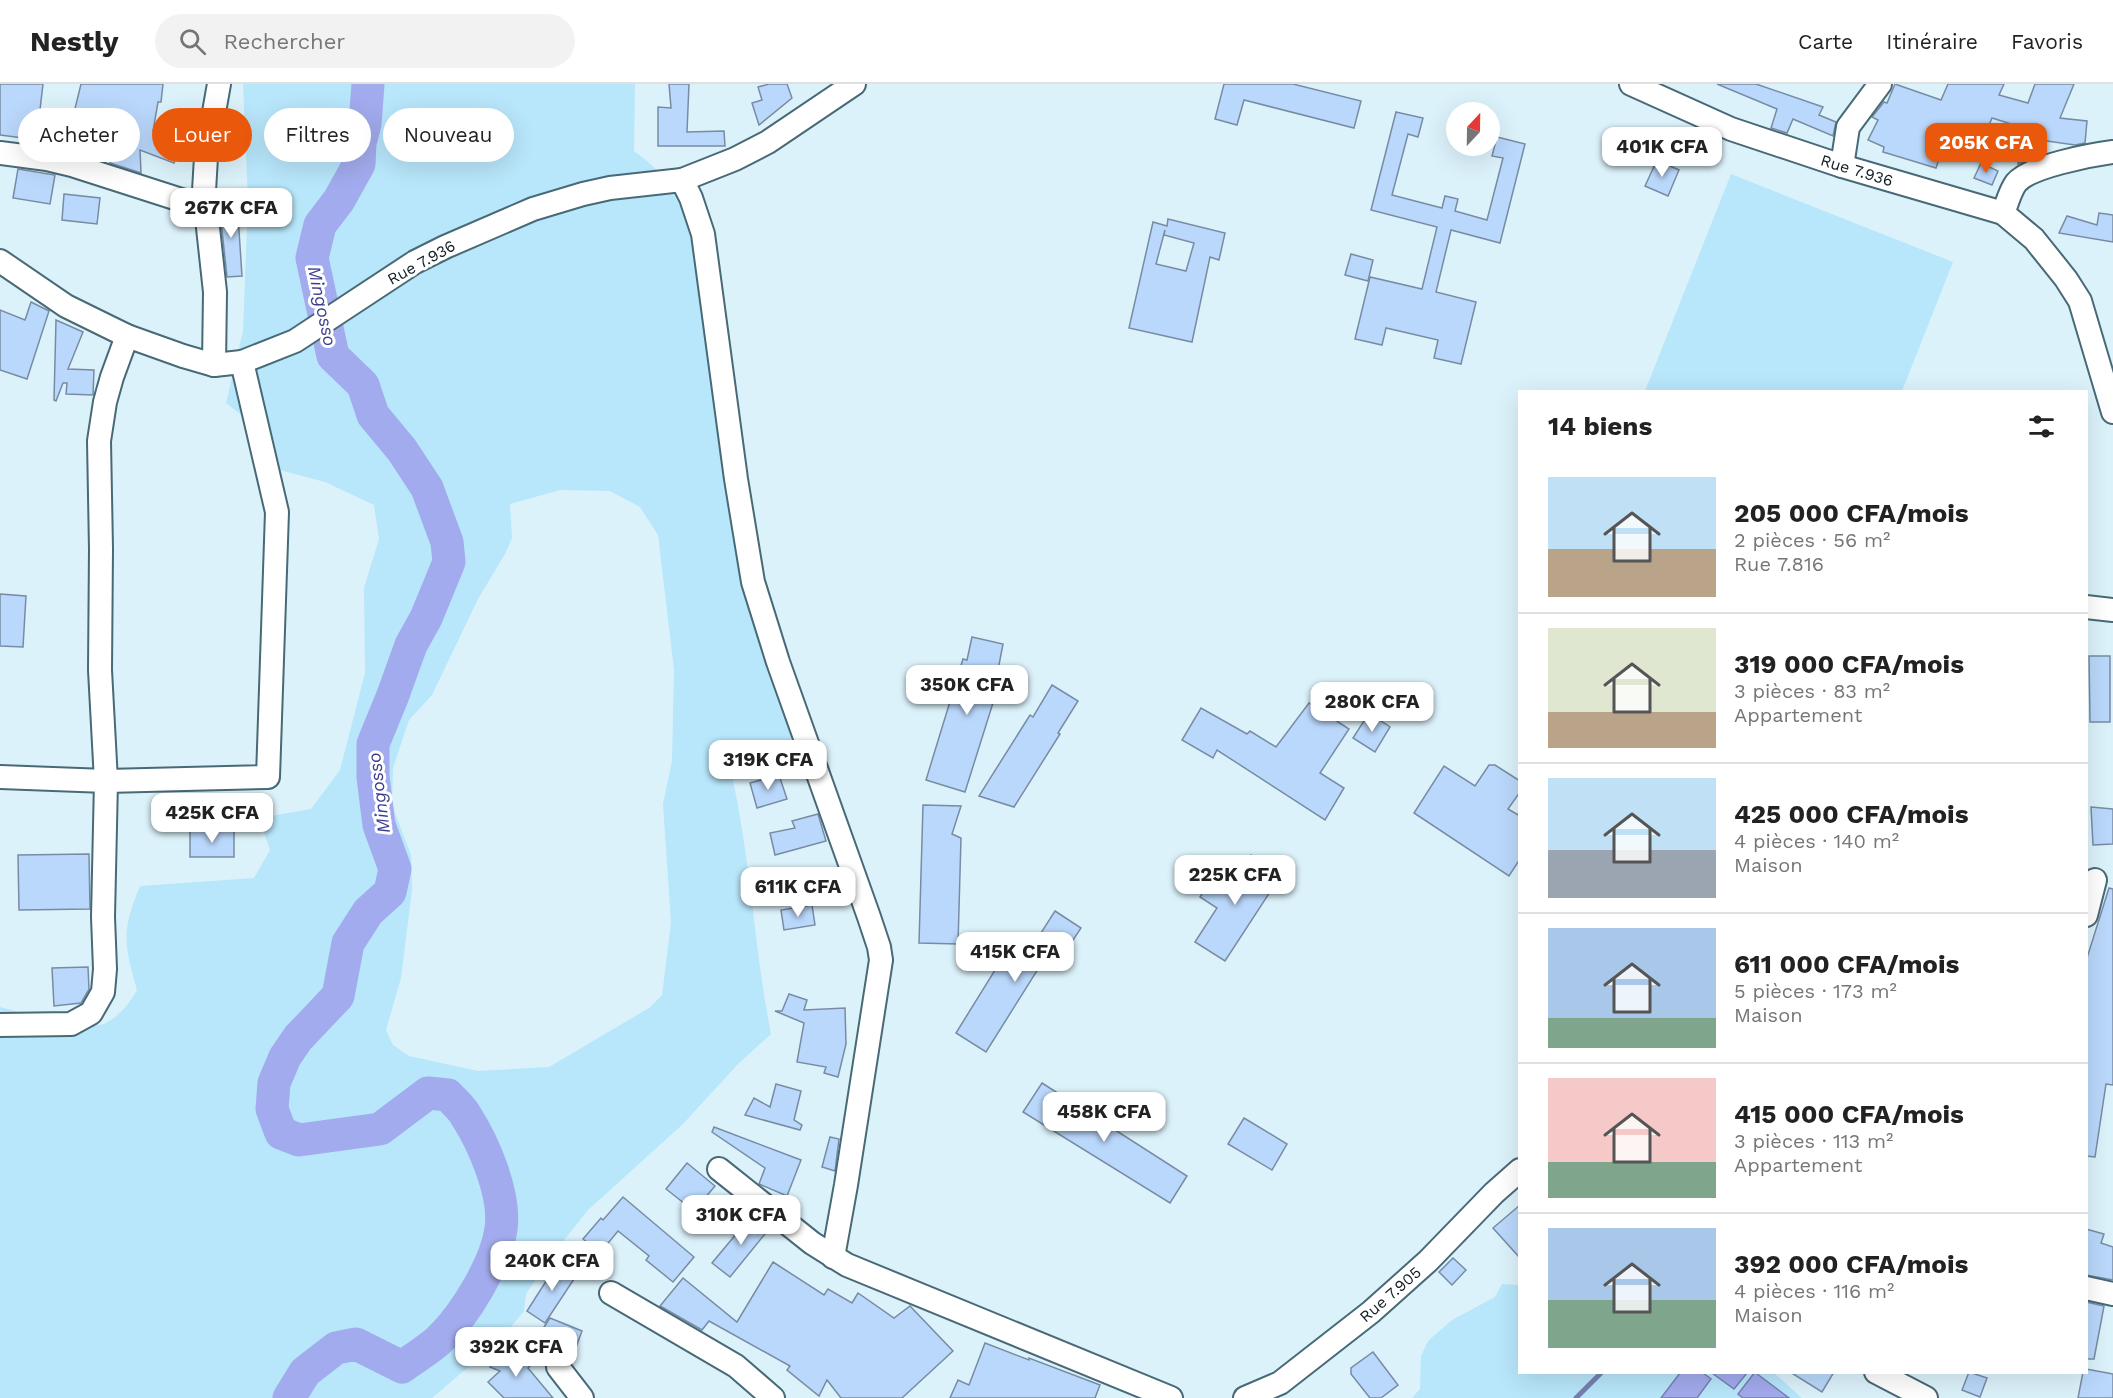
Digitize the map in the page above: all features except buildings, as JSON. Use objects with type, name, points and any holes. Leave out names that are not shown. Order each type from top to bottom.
[{"type":"street","points":[[214,365],[215,292],[204,191],[206,157],[219,84]]},
{"type":"street","name":"Rue 7.936","points":[[1631,84],[1731,129],[1842,166],[2003,213],[2034,238],[2080,301],[2113,412]]},
{"type":"street","points":[[1842,166],[1848,127],[1880,84]]},
{"type":"street","name":"Rue 7.936","points":[[0,261],[66,306],[127,336],[214,365],[242,362],[295,341],[345,310],[363,294],[415,262],[533,209],[610,188],[682,180],[735,159],[768,141],[847,86]]},
{"type":"street","points":[[2003,213],[2016,183],[2028,174],[2085,157],[2113,152]]},
{"type":"street","points":[[0,153],[47,159],[72,165],[206,208]]},
{"type":"street","points":[[682,180],[691,198],[703,234],[736,479],[753,582],[778,662],[869,917],[881,960],[833,1257]]},
{"type":"street","points":[[0,1025],[71,1024],[92,1013],[104,992],[106,781],[100,670],[99,441],[109,386],[127,336]]},
{"type":"street","points":[[0,777],[106,781],[268,777],[277,512],[242,362]]},
{"type":"street","points":[[2088,607],[2113,610]]},
{"type":"street","points":[[2088,909],[2098,880]]},
{"type":"street","points":[[719,1169],[833,1257],[847,1265],[1171,1398]]},
{"type":"street","name":"Rue 7.905","points":[[1245,1398],[1280,1383],[1371,1312],[1428,1261],[1494,1193],[1518,1173]]},
{"type":"street","points":[[2088,1288],[2113,1294]]},
{"type":"street","points":[[611,1293],[736,1366],[773,1398]]},
{"type":"street","points":[[558,1367],[582,1398]]},
{"type":"street","points":[[1880,1374],[1926,1398]]},
{"type":"shaded area","points":[[243,84],[635,84],[634,151],[711,220],[755,564],[822,763],[781,754],[751,759],[732,776],[744,840],[760,970],[771,1034],[738,1064],[683,1124],[588,1210],[550,1258],[526,1294],[524,1311],[501,1339],[432,1398],[0,1398],[0,1007],[54,1021],[84,1025],[106,1023],[120,1013],[137,990],[126,938],[130,915],[140,886],[254,878],[270,850],[259,818],[311,809],[340,770],[365,673],[364,588],[379,539],[374,505],[325,482],[276,469],[244,417],[226,403],[243,331],[248,200],[246,162],[252,162],[252,108],[244,108]],"holes":[[[560,490],[610,491],[640,507],[658,535],[674,670],[672,761],[663,804],[671,923],[662,995],[649,1008],[549,1067],[478,1071],[409,1056],[393,1045],[386,1030],[401,978],[412,890],[411,855],[392,805],[393,768],[409,720],[432,695],[478,599],[505,554],[512,538],[510,504]]]},
{"type":"shaded area","points":[[1731,174],[1953,262],[1902,390],[1645,390]]},
{"type":"shaded area","points":[[1502,1284],[1518,1285],[1518,1374],[1775,1374],[1802,1398],[1412,1398],[1420,1389],[1421,1356],[1428,1341],[1452,1320],[1495,1297]]},
{"type":"water","points":[[1679,1374],[1704,1374],[1711,1379],[1697,1398],[1661,1398]]},
{"type":"water","points":[[1713,1374],[1746,1374],[1734,1389]]},
{"type":"water","points":[[1753,1374],[1758,1374],[1789,1398],[1743,1398],[1738,1394]]},
{"type":"waterway","name":"Mingosso","points":[[289,1398],[305,1372],[336,1348],[356,1344],[402,1367],[435,1344],[459,1317],[486,1273],[498,1243],[502,1216],[497,1186],[486,1155],[464,1113],[448,1095],[428,1093],[380,1129],[299,1140],[281,1133],[272,1109],[274,1083],[285,1057],[298,1038],[338,996],[348,943],[368,912],[390,892],[395,869],[379,825],[373,777],[373,744],[411,645],[426,618],[449,562],[447,542],[427,488],[402,450],[373,415],[363,385],[333,356],[312,258],[320,225],[339,200],[359,164],[368,84]]},
{"type":"waterway","points":[[1576,1398],[1600,1374]]}]
